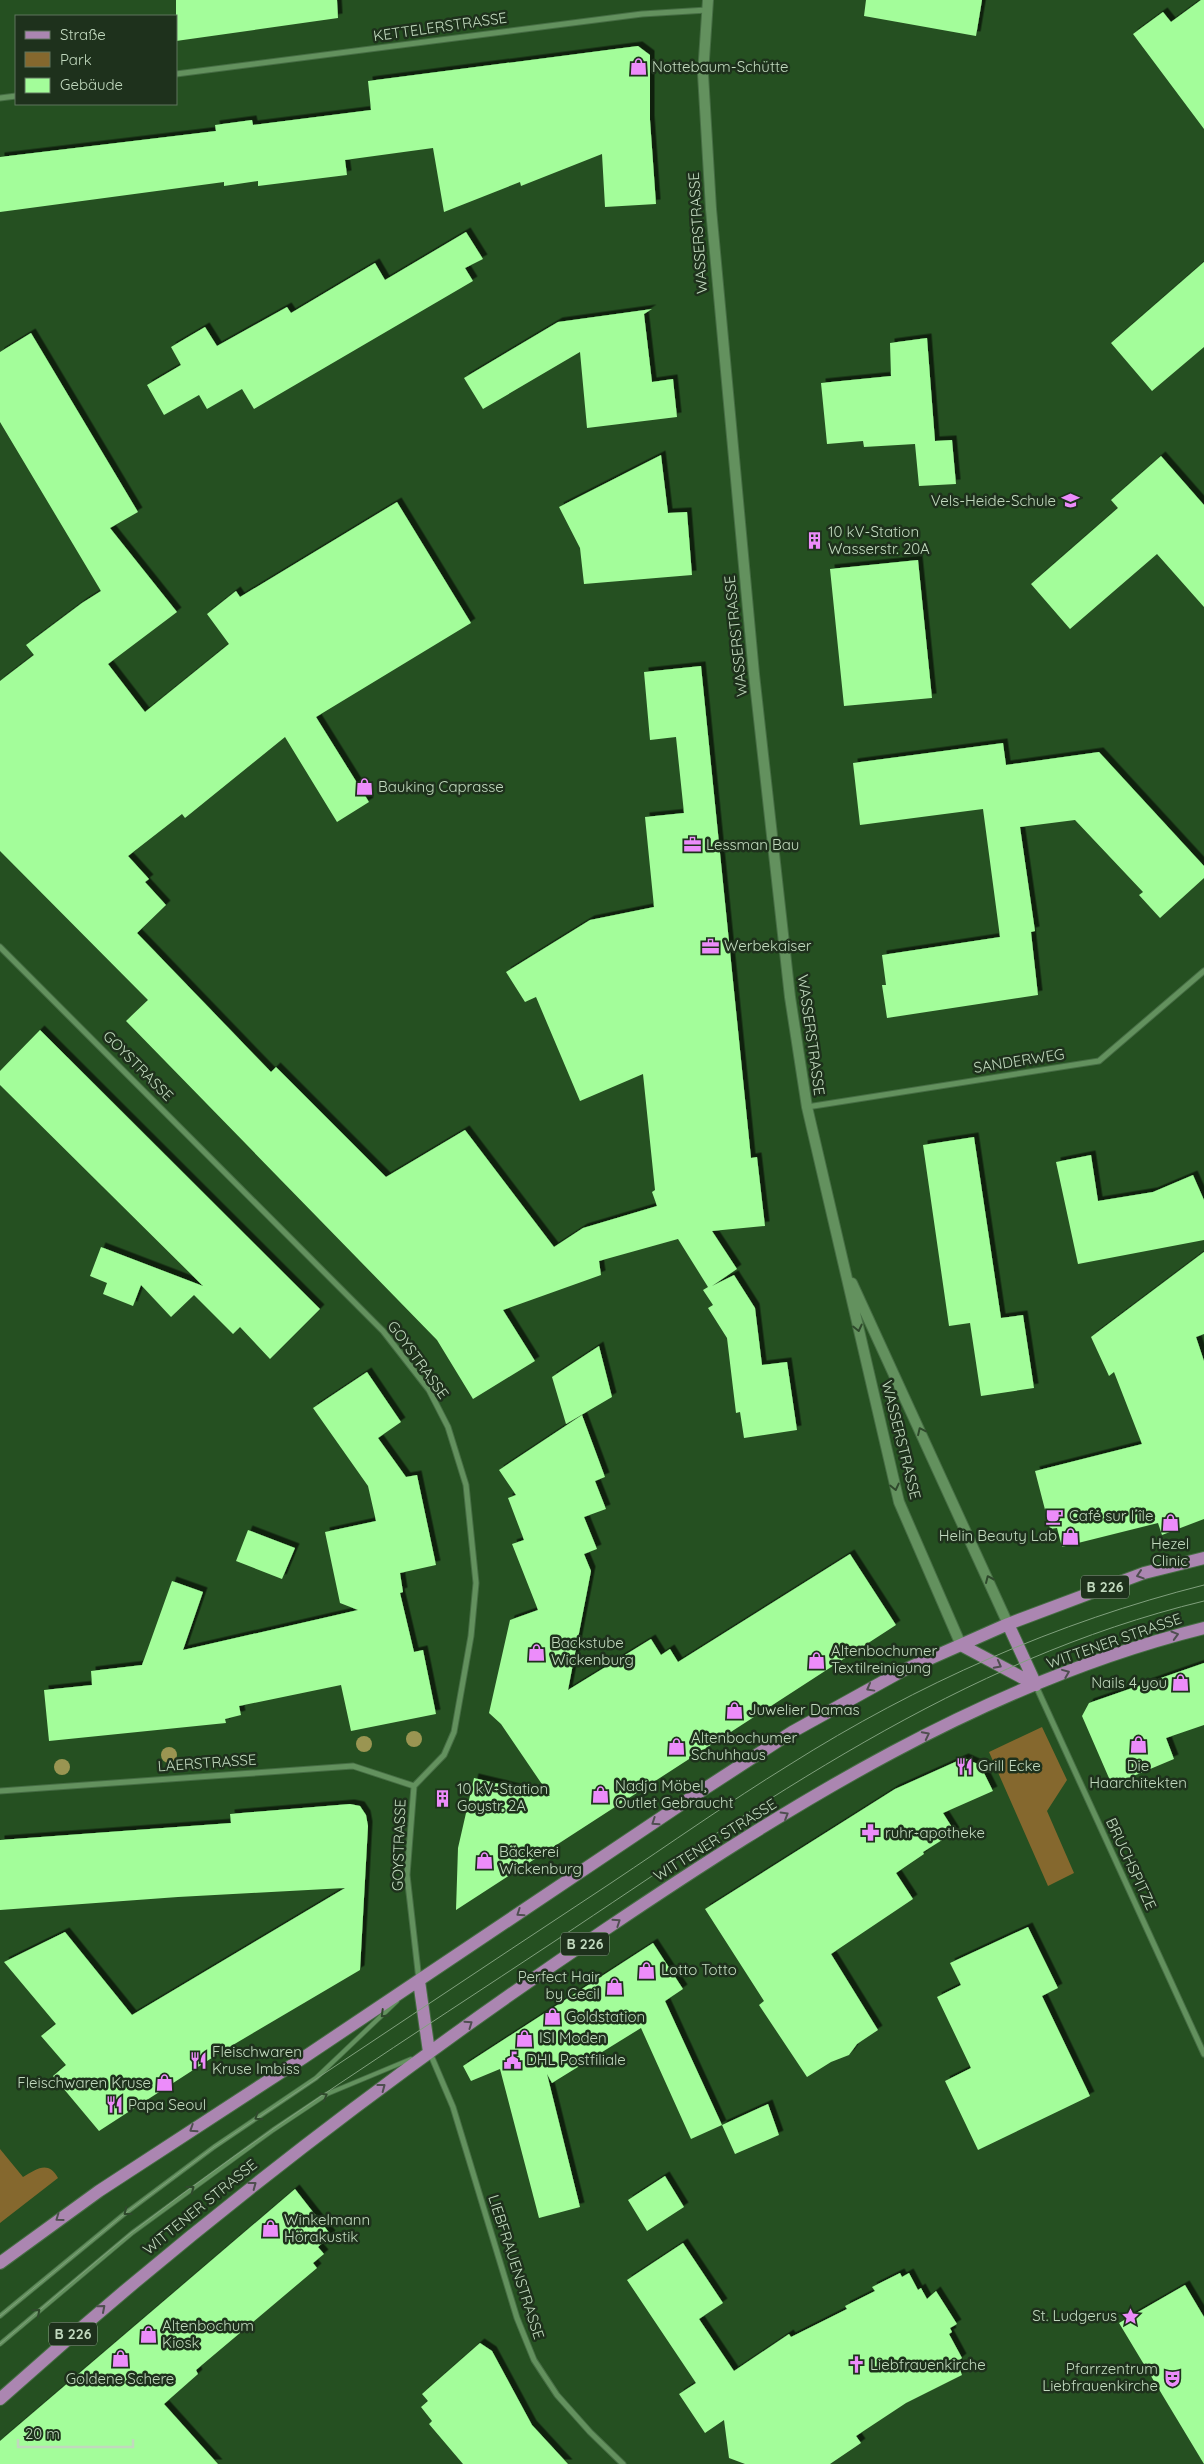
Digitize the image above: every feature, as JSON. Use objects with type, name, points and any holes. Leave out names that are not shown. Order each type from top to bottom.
[{"type":"main road","name":"B 226","points":[[0,2263],[99,2191],[419,1981],[792,1732],[904,1670],[1008,1624],[1073,1598],[1144,1574],[1204,1558]]},
{"type":"main road","name":"WITTENER STRASSE","points":[[1008,1624],[1036,1685]]},
{"type":"main road","name":"WITTENER STRASSE","points":[[0,2399],[118,2294],[220,2210],[429,2052],[526,1983],[743,1840],[853,1775],[928,1734],[1036,1685],[1096,1661],[1204,1628]]},
{"type":"main road","name":"WITTENER STRASSE","points":[[961,1645],[1036,1685]]},
{"type":"main road","points":[[419,1981],[429,2052]]},
{"type":"street","name":"KETTELERSTRASSE","points":[[178,74],[708,5]]},
{"type":"street","name":"WASSERSTRASSE","points":[[708,5],[703,74],[719,308],[776,876],[790,997],[807,1107],[899,1502],[961,1645]]},
{"type":"street","points":[[0,98],[15,96]]},
{"type":"street","name":"GOYSTRASSE","points":[[0,946],[383,1331],[429,1390],[448,1427],[466,1485],[476,1583],[471,1636],[454,1732],[444,1755],[414,1786],[407,1875],[419,1981]]},
{"type":"street","name":"SANDERWEG","points":[[807,1107],[1099,1061],[1204,971]]},
{"type":"street","name":"WASSERSTRASSE","points":[[843,1264],[1008,1624]]},
{"type":"street","name":"BRUCHSPITZE","points":[[1036,1685],[1204,2054]]},
{"type":"street","name":"LAERSTRASSE","points":[[0,1791],[353,1766],[414,1786]]},
{"type":"street","name":"LIEBFRAUENSTRASSE","points":[[429,2052],[453,2107],[517,2318],[534,2360],[557,2395],[590,2432],[623,2464]]},
{"type":"lane","points":[[0,2316],[123,2215],[214,2146],[316,2078],[419,1981]]},
{"type":"lane","points":[[0,2344],[132,2233],[273,2130],[327,2094],[429,2052]]},
{"type":"green space","points":[[1042,1727],[1067,1780],[1047,1811],[1074,1873],[1048,1886],[989,1752]]},
{"type":"green space","points":[[0,2149],[23,2177],[38,2169],[46,2168],[54,2172],[58,2178],[0,2223]]},
{"type":"building","points":[[176,0],[337,0],[338,18],[178,41],[178,15],[176,15]]},
{"type":"building","points":[[866,0],[982,0],[976,36],[864,16]]},
{"type":"building","points":[[1201,0],[1204,0],[1204,129],[1133,34],[1163,12],[1171,22]]},
{"type":"building","points":[[638,46],[650,55],[650,120],[656,204],[605,207],[602,154],[521,186],[520,182],[444,212],[433,148],[345,160],[347,175],[258,186],[258,181],[224,186],[224,182],[0,212],[0,157],[216,131],[215,125],[252,120],[253,125],[371,110],[368,81]]},
{"type":"building","points":[[466,232],[483,259],[465,268],[473,281],[254,409],[242,389],[207,409],[199,395],[164,415],[147,385],[181,365],[171,347],[205,327],[217,346],[287,307],[291,313],[375,263],[385,280]]},
{"type":"building","points":[[1204,262],[1204,347],[1152,391],[1111,343]]},
{"type":"building","points":[[652,309],[644,314],[652,382],[673,379],[677,417],[587,428],[580,352],[483,409],[464,378],[558,322]]},
{"type":"building","points":[[31,333],[138,512],[110,528],[177,612],[108,664],[145,712],[229,644],[207,614],[236,591],[240,597],[397,502],[471,623],[316,717],[369,802],[337,822],[285,737],[185,818],[182,814],[128,856],[149,879],[145,882],[166,905],[137,933],[271,1072],[276,1067],[386,1177],[465,1130],[554,1247],[583,1228],[657,1206],[652,1192],[655,1190],[643,1074],[580,1101],[536,997],[525,1002],[506,972],[590,920],[654,907],[645,817],[684,813],[676,737],[650,740],[644,672],[701,666],[751,1158],[757,1157],[765,1226],[712,1231],[737,1269],[712,1286],[734,1275],[755,1308],[762,1365],[787,1362],[797,1430],[744,1438],[740,1412],[736,1413],[727,1338],[708,1308],[713,1305],[703,1290],[708,1287],[678,1239],[599,1261],[601,1275],[503,1310],[535,1361],[473,1399],[437,1340],[126,1021],[148,1000],[0,851],[0,681],[34,655],[26,645],[101,591],[0,422],[0,352]]},
{"type":"building","points":[[927,338],[935,441],[952,440],[956,484],[919,486],[915,444],[864,447],[863,441],[827,444],[821,383],[891,376],[890,343]]},
{"type":"building","points":[[661,455],[668,513],[687,512],[692,575],[584,584],[580,548],[559,507]]},
{"type":"building","points":[[1161,456],[1204,505],[1204,607],[1157,554],[1070,629],[1031,584],[1118,508],[1111,500]]},
{"type":"building","points":[[918,560],[932,698],[844,706],[830,569]]},
{"type":"building","points":[[1003,743],[1006,765],[1099,752],[1204,866],[1204,878],[1160,918],[1139,895],[1143,892],[1075,820],[1020,827],[1035,931],[1031,932],[1038,995],[887,1018],[882,985],[886,985],[882,955],[1000,937],[983,809],[860,825],[853,763]]},
{"type":"building","points":[[40,1030],[320,1309],[270,1359],[240,1327],[233,1334],[194,1295],[171,1317],[141,1285],[133,1306],[103,1294],[107,1283],[90,1276],[101,1247],[203,1286],[0,1085],[0,1071]]},
{"type":"building","points":[[974,1137],[1001,1318],[1023,1315],[1034,1388],[981,1396],[970,1323],[949,1326],[923,1145]]},
{"type":"building","points":[[1091,1155],[1098,1201],[1153,1192],[1193,1175],[1204,1200],[1204,1240],[1078,1264],[1056,1162]]},
{"type":"building","points":[[1204,1252],[1204,1334],[1196,1337],[1204,1361],[1204,1519],[1162,1535],[1158,1523],[1062,1547],[1057,1528],[1050,1529],[1035,1471],[1142,1444],[1114,1372],[1109,1376],[1091,1337]]},
{"type":"building","points":[[599,1346],[612,1397],[566,1424],[552,1377]]},
{"type":"building","points":[[367,1372],[401,1422],[378,1438],[406,1477],[417,1475],[436,1565],[400,1573],[403,1592],[400,1593],[414,1652],[423,1650],[436,1714],[351,1731],[341,1685],[239,1706],[241,1715],[225,1719],[226,1723],[49,1741],[44,1690],[92,1685],[91,1671],[142,1665],[172,1581],[203,1592],[183,1650],[358,1610],[340,1603],[325,1532],[376,1521],[368,1486],[313,1408]]},
{"type":"building","points":[[582,1415],[605,1477],[595,1481],[606,1509],[584,1517],[597,1549],[584,1554],[591,1571],[568,1690],[651,1639],[661,1655],[670,1649],[678,1662],[850,1554],[896,1625],[456,1910],[458,1848],[474,1778],[550,1796],[501,1724],[489,1713],[510,1620],[538,1610],[512,1544],[524,1540],[508,1498],[516,1495],[499,1470]]},
{"type":"building","points":[[248,1530],[295,1548],[282,1579],[236,1561]]},
{"type":"building","points":[[1204,1663],[1204,1725],[1166,1738],[1174,1759],[1112,1785],[1082,1716],[1089,1703]]},
{"type":"building","points":[[964,1758],[980,1765],[993,1791],[943,1813],[955,1832],[923,1852],[924,1854],[896,1873],[913,1899],[831,1954],[878,2030],[857,2044],[849,2055],[831,2062],[807,2077],[759,2005],[764,2001],[705,1909],[895,1789]]},
{"type":"building","points":[[350,1804],[360,1806],[366,1815],[368,1826],[360,1970],[221,2052],[99,2131],[53,2076],[66,2065],[41,2036],[56,2024],[4,1962],[65,1932],[132,2015],[345,1888],[178,1897],[0,1910],[0,1840],[231,1823],[230,1814]]},
{"type":"building","points":[[1028,1927],[1058,1988],[1042,1996],[1090,2096],[978,2150],[945,2081],[971,2068],[937,1997],[961,1985],[950,1963]]},
{"type":"building","points":[[653,1943],[683,1989],[665,2001],[722,2125],[691,2139],[641,2028],[552,2083],[547,2074],[580,2207],[539,2218],[500,2069],[471,2081],[463,2066]]},
{"type":"building","points":[[768,2104],[779,2135],[735,2154],[722,2125]]},
{"type":"building","points":[[665,2176],[684,2207],[647,2231],[628,2200]]},
{"type":"building","points":[[295,2189],[331,2235],[318,2247],[324,2254],[313,2263],[317,2268],[196,2370],[198,2374],[164,2404],[218,2464],[0,2464],[0,2441]]},
{"type":"building","name":"Liebfrauenkirche","points":[[683,2243],[723,2303],[699,2319],[734,2371],[789,2334],[791,2337],[847,2309],[845,2306],[875,2291],[872,2287],[900,2273],[902,2277],[909,2273],[918,2290],[921,2288],[927,2299],[936,2291],[957,2324],[950,2328],[952,2332],[949,2334],[962,2358],[957,2362],[962,2375],[906,2403],[856,2436],[861,2443],[830,2464],[745,2464],[729,2458],[724,2420],[705,2433],[679,2394],[696,2383],[627,2280]]},
{"type":"building","points":[[1185,2285],[1204,2317],[1204,2464],[1119,2323]]},
{"type":"building","points":[[480,2343],[492,2351],[532,2425],[568,2464],[463,2464],[429,2424],[432,2421],[421,2407],[428,2401],[422,2394]]},
{"type":"tram line","points":[[0,2316],[123,2215],[214,2147],[789,1765],[887,1708],[989,1658],[1095,1617],[1204,1585]]},
{"type":"tram line","points":[[0,2344],[131,2233],[234,2156],[394,2047],[786,1789],[865,1742],[945,1698],[1028,1660],[1114,1627],[1204,1601]]},
{"type":"place","name":"Nottebaum-Schütte","points":[[638,67]]},
{"type":"place","name":"Vels-Heide-Schule","points":[[1070,501]]},
{"type":"place","name":"10 kV-Station Wasserstr. 20A","points":[[814,541]]},
{"type":"place","name":"Bauking Caprasse","points":[[364,787]]},
{"type":"place","name":"Lessman Bau","points":[[692,845]]},
{"type":"place","name":"Werbekaiser","points":[[710,946]]},
{"type":"place","name":"Café sur l´île","points":[[1055,1516]]},
{"type":"place","name":"Hezel Clinic","points":[[1170,1523]]},
{"type":"place","name":"Helin Beauty Lab","points":[[1071,1536]]},
{"type":"place","name":"Backstube Wickenburg","points":[[537,1652]]},
{"type":"place","name":"Altenbochumer Textilreinigung","points":[[817,1660]]},
{"type":"place","name":"Nails 4 you","points":[[1181,1683]]},
{"type":"place","name":"Juwelier Damas","points":[[734,1710]]},
{"type":"place","name":"Die Haarchitekten","points":[[1138,1745]]},
{"type":"place","name":"Altenbochumer Schuhhaus","points":[[677,1747]]},
{"type":"place","name":"Grill Ecke","points":[[964,1766]]},
{"type":"place","name":"Nadja Möbel, Outlet Gebraucht","points":[[601,1795]]},
{"type":"place","name":"10 kV-Station Goystr. 2A","points":[[443,1798]]},
{"type":"place","name":"ruhr-apotheke","points":[[871,1833]]},
{"type":"place","name":"Bäckerei Wickenburg","points":[[485,1861]]},
{"type":"place","name":"Lotto Totto","points":[[647,1970]]},
{"type":"place","name":"Perfect Hair by Cecil","points":[[614,1986]]},
{"type":"place","name":"Goldstation","points":[[552,2017]]},
{"type":"place","name":"ISI Moden","points":[[525,2038]]},
{"type":"place","name":"DHL Postfiliale","points":[[512,2060]]},
{"type":"place","name":"Fleischwaren Kruse Imbiss","points":[[198,2061]]},
{"type":"place","name":"Fleischwaren Kruse","points":[[165,2083]]},
{"type":"place","name":"Papa Seoul","points":[[114,2105]]},
{"type":"place","name":"Winkelmann Hörakustik","points":[[270,2229]]},
{"type":"place","name":"St. Ludgerus","points":[[1131,2316]]},
{"type":"place","name":"Altenbochum Kiosk","points":[[148,2335]]},
{"type":"place","name":"Goldene Schere","points":[[120,2358]]},
{"type":"place","name":"Liebfrauenkirche","points":[[856,2365]]},
{"type":"place","name":"Pfarrzentrum Liebfrauenkirche","points":[[1172,2378]]}]
